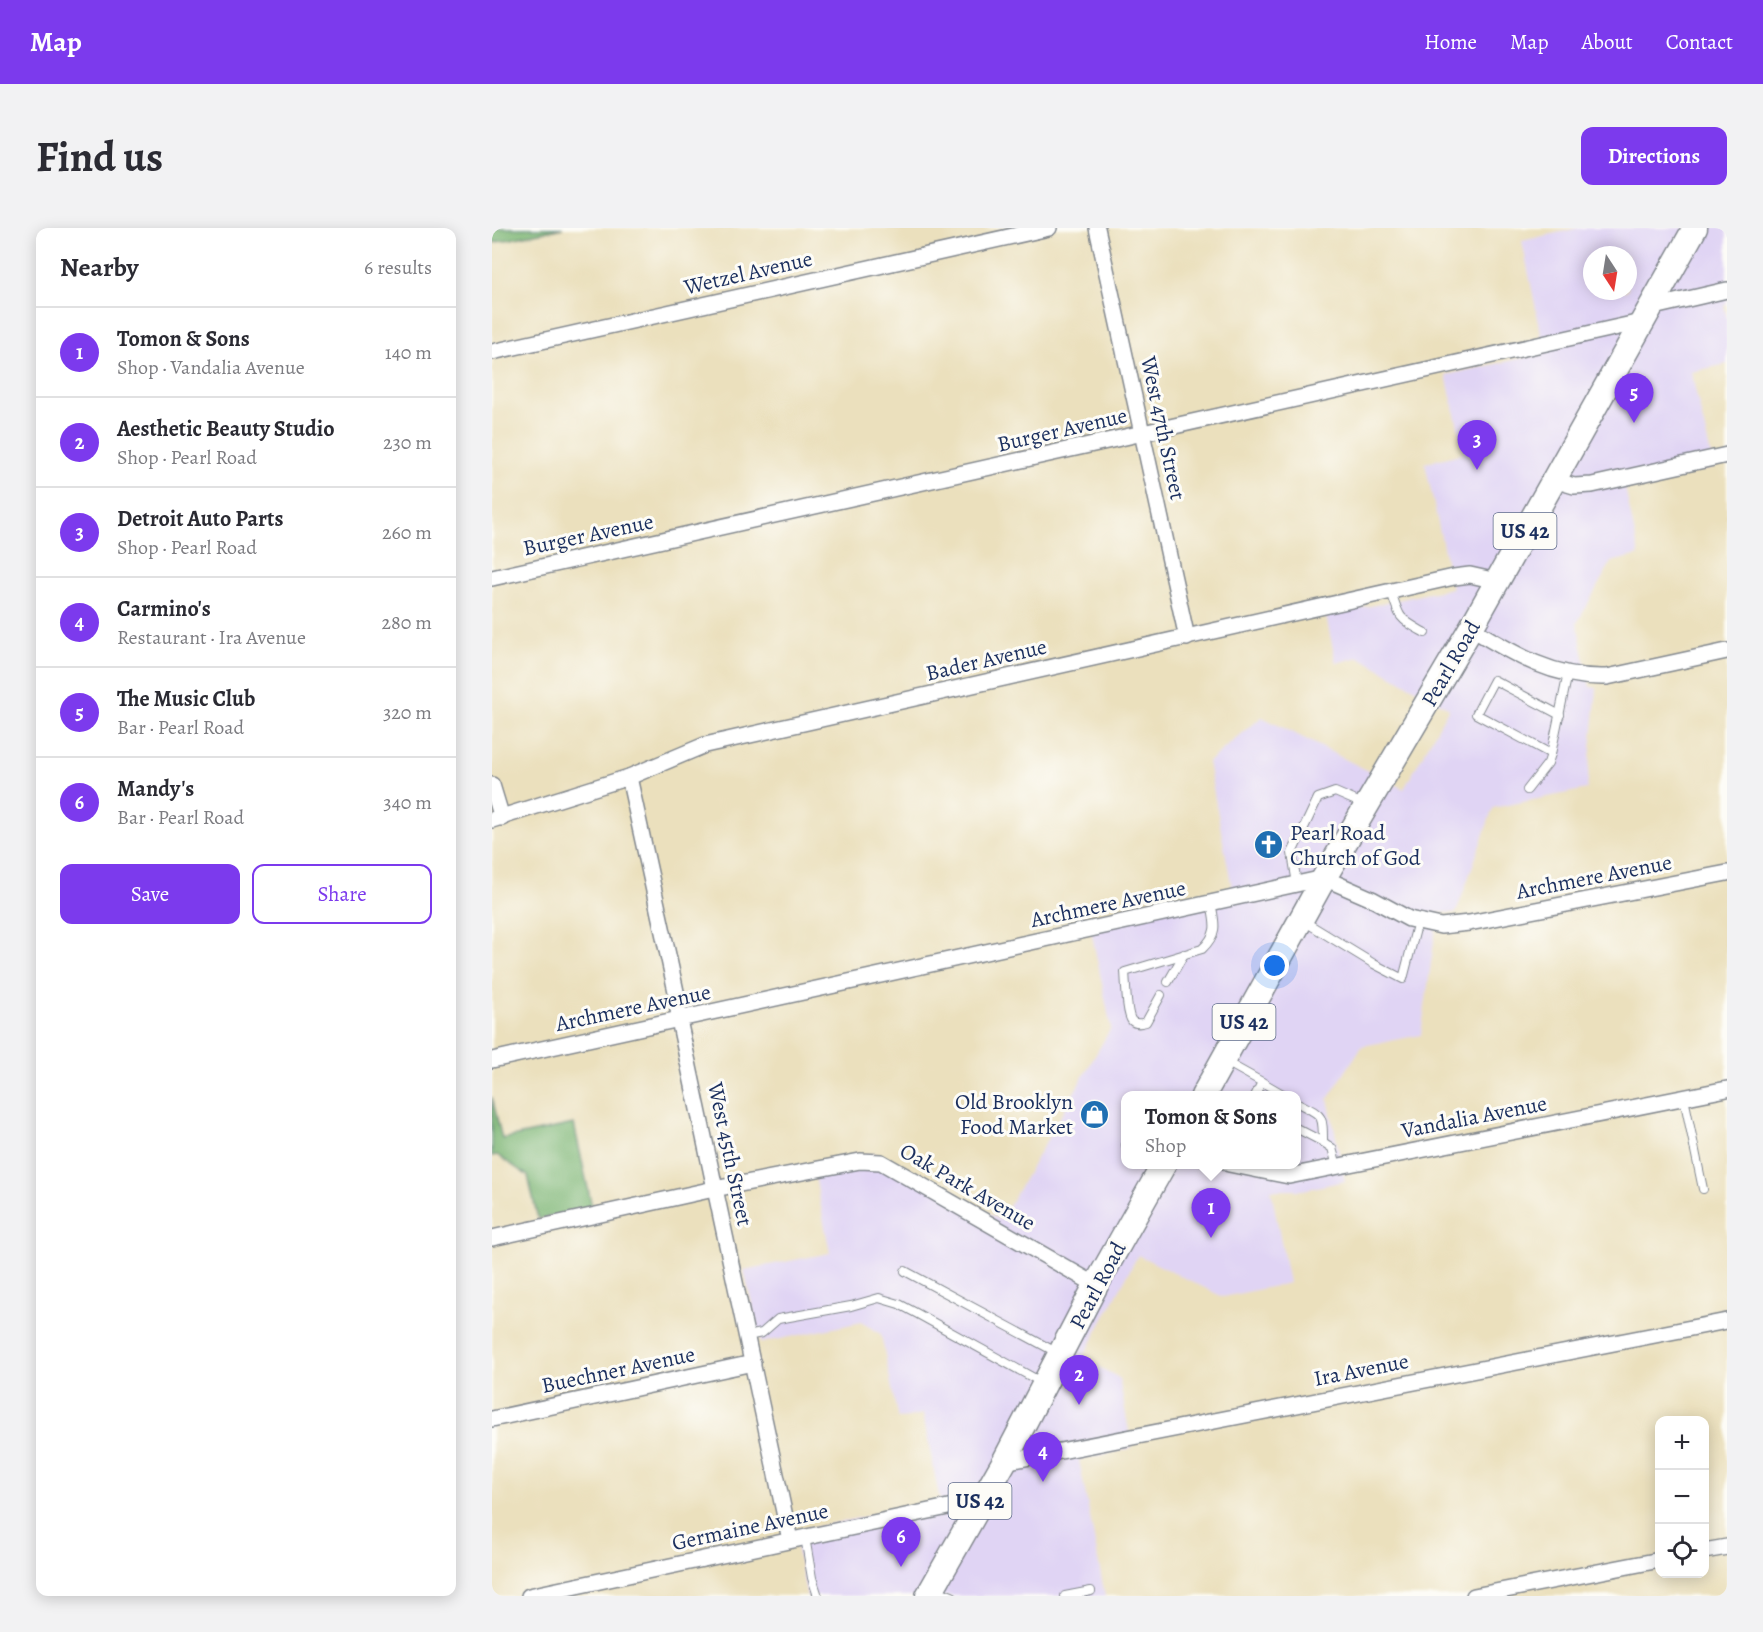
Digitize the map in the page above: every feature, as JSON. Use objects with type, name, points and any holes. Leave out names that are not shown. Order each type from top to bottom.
[{"type":"main road","name":"Pearl Road","points":[[1205,1091],[1324,878],[1471,628],[1695,228]]},
{"type":"main road","name":"Pearl Road","points":[[937,1593],[981,1500],[1004,1462],[1159,1169]]},
{"type":"street","name":"Wetzel Avenue","points":[[492,352],[1049,228]]},
{"type":"street","name":"West 47th Street","points":[[1097,228],[1187,638]]},
{"type":"street","name":"Burger Avenue","points":[[492,578],[1143,434],[1645,315],[1727,290]]},
{"type":"street","points":[[1554,480],[1574,486],[1592,485],[1727,455]]},
{"type":"street","name":"Bader Avenue","points":[[497,819],[629,777],[705,745],[1391,591],[1470,575],[1497,581]]},
{"type":"street","points":[[1471,628],[1539,666],[1593,678],[1607,678],[1727,651]]},
{"type":"street","name":"West 45th Street","points":[[629,777],[677,996],[679,1020],[714,1189],[753,1363],[797,1538]]},
{"type":"street","points":[[492,785],[497,819]]},
{"type":"street","name":"Archmere Avenue","points":[[492,1060],[1324,878],[1409,919],[1441,926],[1469,923],[1727,873]]},
{"type":"street","name":"Vandalia Avenue","points":[[1254,1169],[1289,1176],[1727,1089]]},
{"type":"street","name":"Oak Park Avenue","points":[[492,1238],[714,1189],[860,1161],[881,1162],[1096,1285]]},
{"type":"street","name":"Ira Avenue","points":[[1004,1462],[1727,1321]]},
{"type":"street","name":"Buechner Avenue","points":[[492,1419],[753,1363]]},
{"type":"street","name":"Germaine Avenue","points":[[529,1596],[981,1500]]},
{"type":"street","points":[[1709,1550],[1727,1547]]},
{"type":"street","points":[[1474,1596],[1655,1561]]},
{"type":"lane","points":[[1391,591],[1402,621],[1425,633]]},
{"type":"lane","points":[[1527,790],[1548,763],[1568,673]]},
{"type":"lane","points":[[1551,754],[1476,714],[1494,680],[1560,715]]},
{"type":"lane","points":[[1297,884],[1292,852],[1318,798],[1335,792],[1367,805]]},
{"type":"lane","points":[[1161,995],[1146,1022],[1132,1021],[1129,1013],[1125,972],[1202,949],[1210,942],[1215,926],[1211,903]]},
{"type":"lane","points":[[1301,920],[1403,979],[1418,921]]},
{"type":"lane","points":[[1168,982],[1184,954]]},
{"type":"lane","points":[[1222,1060],[1279,1091]]},
{"type":"lane","points":[[1257,1091],[1262,1082]]},
{"type":"lane","points":[[1684,1098],[1703,1188]]},
{"type":"lane","points":[[1301,1105],[1320,1115],[1323,1120],[1323,1142]]},
{"type":"lane","points":[[1301,1131],[1332,1148],[1337,1166]]},
{"type":"lane","points":[[905,1271],[1060,1354]]},
{"type":"lane","points":[[747,1336],[762,1333],[778,1319],[851,1306],[879,1298],[899,1304],[1045,1384]]},
{"type":"lane","points":[[797,1538],[818,1596]]},
{"type":"lane","points":[[1065,1596],[1091,1591]]},
{"type":"shaded area","points":[[1578,228],[1727,228],[1727,304],[1724,305],[1727,318],[1727,364],[1691,372],[1714,468],[1625,487],[1639,555],[1611,562],[1577,623],[1590,687],[1597,688],[1587,789],[1493,808],[1456,913],[1438,912],[1421,1035],[1362,1046],[1328,1099],[1345,1181],[1303,1190],[1271,1190],[1289,1283],[1223,1297],[1138,1255],[1083,1358],[1119,1378],[1132,1448],[1079,1460],[1105,1596],[807,1596],[793,1532],[940,1501],[923,1414],[898,1419],[881,1334],[862,1322],[761,1343],[744,1270],[830,1253],[813,1166],[874,1154],[1001,1220],[1111,1028],[1089,920],[1232,888],[1208,762],[1262,717],[1404,789],[1449,708],[1359,657],[1336,663],[1326,616],[1452,588],[1425,463],[1464,453],[1446,375],[1545,353],[1522,241]]},
{"type":"green space","points":[[492,228],[563,228],[492,243]]},
{"type":"green space","points":[[492,1097],[502,1139],[574,1124],[592,1207],[538,1219],[528,1176],[497,1155],[492,1156]]},
{"type":"place","name":"The Music Club","points":[[1634,423]]},
{"type":"place","name":"Detroit Auto Parts","points":[[1477,470]]},
{"type":"place","name":"Pearl Road Church of God","points":[[1269,845]]},
{"type":"place","name":"Old Brooklyn Food Market","points":[[1094,1114]]},
{"type":"place","name":"Tomon & Sons","points":[[1211,1238]]},
{"type":"place","name":"Aesthetic Beauty Studio","points":[[1079,1405]]},
{"type":"place","name":"Carmino's","points":[[1043,1482]]},
{"type":"place","name":"Mandy's","points":[[901,1567]]}]
